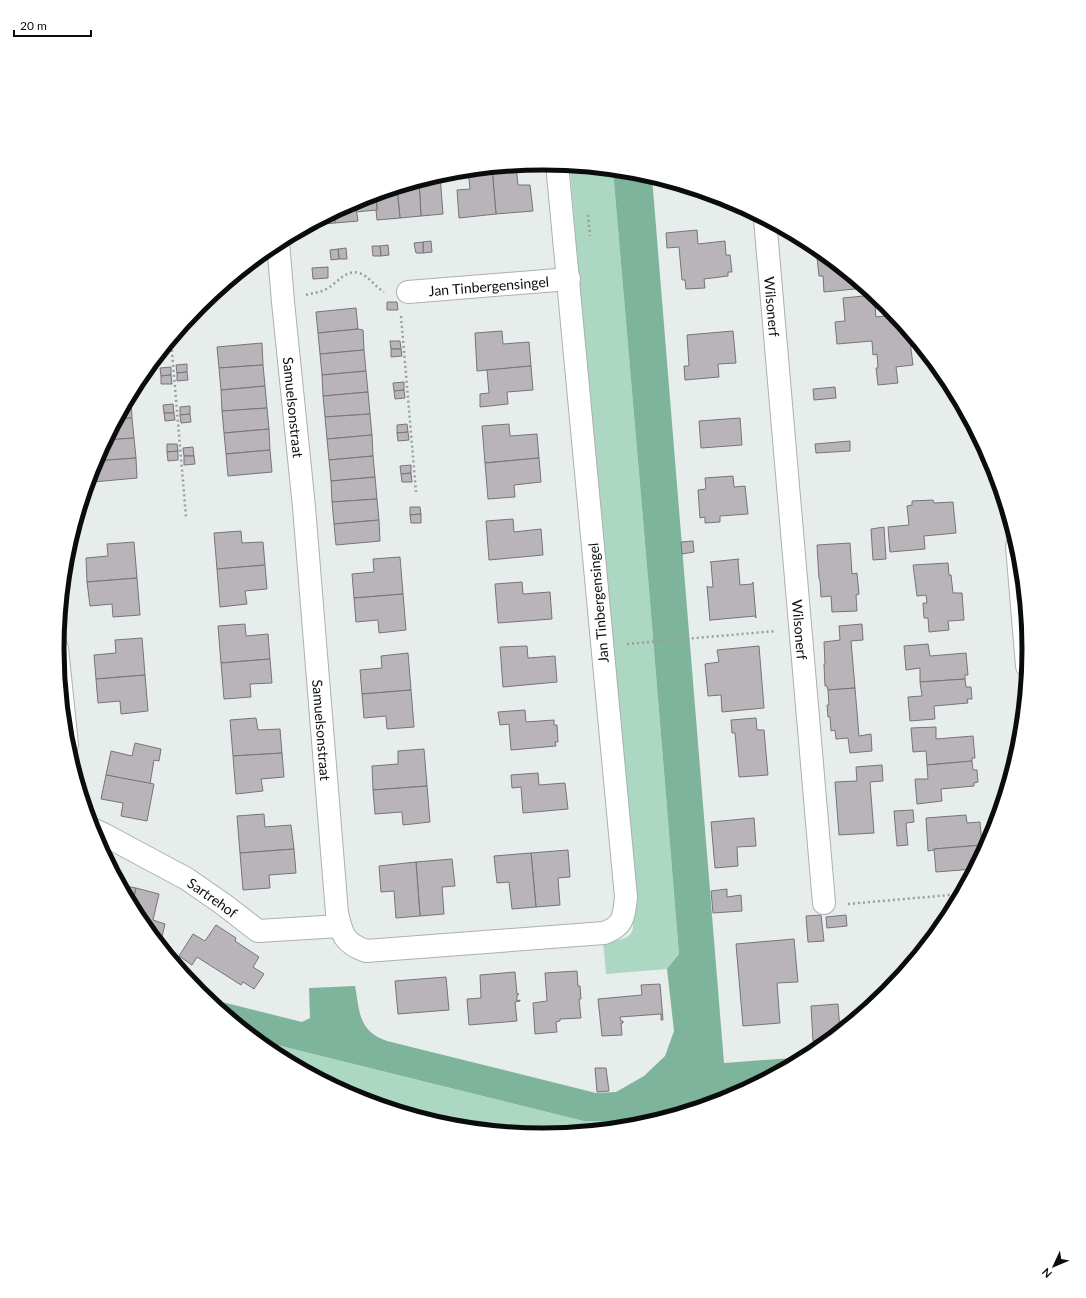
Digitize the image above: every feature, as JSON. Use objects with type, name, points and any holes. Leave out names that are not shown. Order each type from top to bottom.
[{"type":"street","name":"Jan Tinbergensingel","points":[[558,170],[626,897],[624,914],[619,926]]},
{"type":"street","name":"Wilsonerf","points":[[765,225],[824,903]]},
{"type":"street","name":"Samuelsonstraat","points":[[279,250],[304,507],[337,913],[340,926],[348,942],[366,951],[604,933],[619,926]]},
{"type":"street","name":"Jan Tinbergensingel","points":[[404,294],[569,279]]},
{"type":"street","name":"Sartrehof","points":[[101,833],[187,879],[258,931],[340,926]]},
{"type":"path","points":[[283,302],[311,293],[324,291],[335,284],[343,275],[349,273],[360,273],[383,291],[404,294],[416,492]]},
{"type":"path","points":[[172,347],[186,517]]},
{"type":"path","points":[[629,644],[800,629]]},
{"type":"path","points":[[824,903],[836,906],[954,895]]},
{"type":"shaded area","points":[[570,171],[613,175],[679,954],[667,969],[606,974],[603,941],[621,940],[628,936],[633,929]]},
{"type":"shaded area","points":[[613,175],[652,183],[724,1063],[791,1058],[755,1079],[697,1103],[635,1119],[619,1121],[584,1121],[272,1044],[251,1029],[218,1001],[302,1022],[310,1018],[309,988],[355,986],[362,1020],[365,1026],[370,1032],[387,1041],[596,1093],[616,1092],[644,1076],[665,1056],[674,1031],[667,969],[679,954]]},
{"type":"shaded area","points":[[272,1044],[584,1121],[619,1121],[635,1119],[606,1124],[543,1128],[512,1127],[462,1121],[393,1104],[360,1092],[303,1064]]},
{"type":"building","points":[[517,171],[518,185],[530,185],[533,211],[496,214],[492,173]]},
{"type":"building","points":[[492,173],[496,214],[459,218],[457,190],[470,189],[469,176]]},
{"type":"building","points":[[440,181],[443,214],[421,216],[419,186]]},
{"type":"building","points":[[419,186],[421,216],[400,218],[397,192]]},
{"type":"building","points":[[397,192],[400,218],[377,220],[376,200]]},
{"type":"building","points":[[376,200],[377,210],[356,212],[356,208]]},
{"type":"building","points":[[356,208],[358,221],[335,223],[334,217]]},
{"type":"building","points":[[334,217],[335,223],[322,224]]},
{"type":"building","points":[[697,230],[698,244],[725,241],[726,255],[730,255],[732,272],[728,272],[728,276],[704,279],[705,288],[686,289],[685,280],[682,280],[679,247],[667,248],[666,233]]},
{"type":"building","points":[[431,241],[432,252],[423,253],[423,242]]},
{"type":"building","points":[[423,242],[423,253],[416,253],[414,243]]},
{"type":"building","points":[[388,245],[389,255],[381,256],[380,246]]},
{"type":"building","points":[[372,246],[380,246],[381,256],[373,256]]},
{"type":"building","points":[[346,248],[347,259],[339,259],[338,249]]},
{"type":"building","points":[[338,249],[339,259],[331,260],[330,250]]},
{"type":"building","points":[[817,256],[859,289],[824,292],[823,276],[819,276]]},
{"type":"building","points":[[328,267],[328,278],[313,279],[312,268]]},
{"type":"building","points":[[866,296],[875,303],[876,317],[887,316],[910,341],[913,365],[896,367],[898,383],[878,385],[876,368],[878,368],[877,354],[873,355],[872,341],[837,344],[835,322],[845,321],[843,298]]},
{"type":"building","points":[[387,302],[397,302],[398,310],[387,310]]},
{"type":"building","points":[[356,308],[358,329],[318,333],[316,312]]},
{"type":"building","points":[[358,329],[363,330],[364,350],[320,354],[318,333]]},
{"type":"building","points":[[502,331],[503,344],[529,342],[531,366],[477,371],[475,333]]},
{"type":"building","points":[[733,331],[736,363],[718,364],[719,377],[685,380],[684,366],[689,366],[687,335]]},
{"type":"building","points":[[390,341],[400,341],[401,349],[391,349]]},
{"type":"building","points":[[262,343],[263,365],[219,368],[217,347]]},
{"type":"building","points":[[391,349],[401,349],[402,356],[391,357]]},
{"type":"building","points":[[364,350],[366,371],[322,375],[320,354]]},
{"type":"building","points":[[187,364],[187,372],[177,373],[176,365]]},
{"type":"building","points":[[263,365],[265,386],[221,390],[219,368]]},
{"type":"building","points":[[531,366],[533,390],[507,392],[508,404],[480,407],[480,394],[489,393],[487,370]]},
{"type":"building","points":[[171,367],[171,375],[161,376],[160,368]]},
{"type":"building","points":[[366,371],[368,392],[323,396],[322,375]]},
{"type":"building","points":[[187,372],[188,380],[177,381],[177,373]]},
{"type":"building","points":[[171,375],[172,384],[161,384],[161,376]]},
{"type":"building","points":[[404,382],[404,390],[394,391],[393,383]]},
{"type":"building","points":[[265,386],[267,408],[222,411],[221,390]]},
{"type":"building","points":[[835,387],[836,398],[814,400],[813,389]]},
{"type":"building","points":[[404,390],[405,398],[395,399],[394,391]]},
{"type":"building","points":[[368,392],[370,414],[325,417],[323,396]]},
{"type":"building","points":[[131,404],[132,418],[123,419]]},
{"type":"building","points":[[173,404],[174,413],[164,413],[163,405]]},
{"type":"building","points":[[190,406],[190,414],[180,415],[180,407]]},
{"type":"building","points":[[267,408],[269,429],[224,433],[222,411]]},
{"type":"building","points":[[164,413],[174,413],[175,420],[165,421]]},
{"type":"building","points":[[190,414],[191,422],[181,423],[180,415]]},
{"type":"building","points":[[370,414],[372,435],[327,439],[325,417]]},
{"type":"building","points":[[132,418],[134,438],[112,440],[113,437],[123,419]]},
{"type":"building","points":[[740,418],[742,445],[701,448],[699,421]]},
{"type":"building","points":[[407,424],[408,432],[397,433],[397,425]]},
{"type":"building","points":[[509,424],[510,436],[537,434],[539,458],[485,463],[482,426]]},
{"type":"building","points":[[269,429],[270,450],[226,454],[224,433]]},
{"type":"building","points":[[408,432],[409,440],[398,441],[397,433]]},
{"type":"building","points":[[372,435],[373,456],[329,460],[327,439]]},
{"type":"building","points":[[134,438],[136,458],[102,460],[112,440]]},
{"type":"building","points":[[850,441],[850,451],[816,453],[815,444]]},
{"type":"building","points":[[167,444],[177,444],[178,451],[167,452]]},
{"type":"building","points":[[193,447],[194,456],[184,456],[183,448]]},
{"type":"building","points":[[270,450],[272,472],[228,476],[226,454]]},
{"type":"building","points":[[178,451],[178,460],[168,461],[167,452]]},
{"type":"building","points":[[184,456],[194,456],[195,464],[184,465]]},
{"type":"building","points":[[373,456],[375,477],[331,481],[329,460]]},
{"type":"building","points":[[136,458],[137,478],[94,482],[102,460]]},
{"type":"building","points":[[539,458],[541,482],[514,485],[515,497],[488,499],[485,463]]},
{"type":"building","points":[[411,465],[411,473],[401,474],[400,466]]},
{"type":"building","points":[[411,473],[412,482],[402,482],[401,474]]},
{"type":"building","points":[[733,476],[734,487],[745,486],[748,514],[720,516],[720,522],[705,523],[705,517],[700,518],[698,490],[706,489],[705,478]]},
{"type":"building","points":[[375,477],[377,499],[332,502],[331,481]]},
{"type":"building","points":[[377,499],[379,520],[334,524],[332,502]]},
{"type":"building","points":[[933,500],[934,503],[953,502],[956,533],[924,536],[925,549],[890,552],[888,527],[909,525],[907,506],[912,505],[912,501]]},
{"type":"building","points":[[410,507],[420,507],[421,514],[410,515]]},
{"type":"building","points":[[421,514],[421,523],[411,523],[410,515]]},
{"type":"building","points":[[513,519],[514,532],[541,529],[543,555],[489,560],[486,521]]},
{"type":"building","points":[[379,520],[380,541],[336,545],[334,524]]},
{"type":"building","points":[[884,527],[886,559],[873,560],[871,529]]},
{"type":"building","points":[[241,531],[242,543],[263,542],[265,565],[217,569],[214,533]]},
{"type":"building","points":[[693,541],[694,552],[682,554],[681,542]]},
{"type":"building","points":[[134,542],[137,578],[87,582],[86,558],[108,556],[107,544]]},
{"type":"building","points":[[850,543],[852,574],[857,573],[859,594],[856,595],[857,611],[832,612],[831,596],[821,597],[817,545]]},
{"type":"building","points":[[400,557],[403,594],[354,598],[352,574],[374,572],[373,559]]},
{"type":"building","points":[[739,559],[740,585],[752,584],[753,582],[756,618],[755,616],[710,621],[707,586],[713,587],[710,562]]},
{"type":"building","points":[[948,563],[953,593],[962,593],[964,620],[948,621],[949,630],[929,632],[928,618],[924,618],[923,603],[927,603],[926,595],[917,596],[913,565]]},
{"type":"building","points":[[265,565],[267,589],[245,591],[247,604],[220,607],[217,569]]},
{"type":"building","points":[[137,578],[140,615],[113,617],[112,604],[90,606],[87,582]]},
{"type":"building","points":[[522,582],[523,594],[550,592],[552,619],[498,623],[495,584]]},
{"type":"building","points":[[403,594],[406,630],[379,633],[378,620],[356,622],[354,598]]},
{"type":"building","points":[[245,624],[246,636],[268,634],[270,659],[221,663],[218,626]]},
{"type":"building","points":[[862,624],[863,640],[851,641],[855,688],[828,690],[827,686],[825,686],[824,642],[840,640],[839,626]]},
{"type":"building","points":[[142,638],[145,675],[96,679],[94,655],[116,653],[115,640]]},
{"type":"building","points":[[928,644],[930,656],[966,653],[968,675],[965,675],[965,679],[920,682],[920,668],[906,670],[904,646]]},
{"type":"building","points":[[527,646],[528,658],[555,656],[557,682],[503,687],[500,647]]},
{"type":"building","points":[[759,646],[764,708],[722,712],[721,695],[708,696],[705,664],[719,662],[717,650]]},
{"type":"building","points":[[408,653],[411,690],[362,694],[360,670],[382,668],[381,656]]},
{"type":"building","points":[[270,659],[272,683],[250,684],[251,697],[224,699],[221,663]]},
{"type":"building","points":[[145,675],[148,711],[121,714],[120,701],[98,703],[96,679]]},
{"type":"building","points":[[965,679],[966,687],[971,687],[972,699],[967,699],[968,703],[934,706],[935,719],[910,721],[908,697],[922,696],[920,682]]},
{"type":"building","points":[[855,688],[859,736],[871,734],[872,751],[850,753],[848,738],[836,739],[835,730],[831,731],[827,705],[829,705],[828,690]]},
{"type":"building","points":[[411,690],[414,727],[387,729],[386,716],[364,718],[362,694]]},
{"type":"building","points":[[525,710],[526,722],[554,720],[554,725],[557,725],[558,742],[555,742],[556,746],[511,750],[509,724],[500,725],[498,712]]},
{"type":"building","points":[[256,718],[258,730],[280,729],[282,753],[233,756],[230,720]]},
{"type":"building","points":[[756,718],[757,730],[764,730],[768,775],[739,777],[735,733],[732,733],[731,720]]},
{"type":"building","points":[[936,727],[936,739],[973,736],[975,758],[972,758],[972,761],[927,765],[926,751],[913,752],[911,728]]},
{"type":"building","points":[[135,743],[161,749],[159,761],[154,760],[150,784],[106,775],[111,751],[132,756]]},
{"type":"building","points":[[424,749],[427,786],[373,790],[372,766],[398,764],[398,751]]},
{"type":"building","points":[[282,753],[284,777],[261,779],[263,791],[236,794],[233,756]]},
{"type":"building","points":[[972,761],[973,770],[977,770],[978,782],[974,783],[974,786],[941,789],[942,801],[917,804],[915,779],[928,779],[927,765]]},
{"type":"building","points":[[882,765],[883,781],[870,782],[874,833],[839,835],[835,782],[857,781],[856,767]]},
{"type":"building","points":[[538,773],[539,785],[565,783],[568,809],[523,813],[521,787],[512,788],[511,775]]},
{"type":"building","points":[[106,775],[154,784],[147,821],[121,816],[123,803],[101,799]]},
{"type":"building","points":[[427,786],[430,822],[403,825],[402,812],[375,814],[373,790]]},
{"type":"building","points":[[913,810],[914,822],[906,823],[908,845],[897,846],[894,811]]},
{"type":"building","points":[[264,814],[265,827],[291,825],[294,849],[240,853],[237,816]]},
{"type":"building","points":[[966,815],[967,823],[980,822],[982,842],[980,845],[934,849],[928,851],[926,818]]},
{"type":"building","points":[[754,818],[756,846],[737,847],[738,866],[715,868],[711,822]]},
{"type":"building","points":[[980,845],[968,869],[936,872],[934,849]]},
{"type":"building","points":[[294,849],[296,873],[269,875],[270,888],[243,890],[240,853]]},
{"type":"building","points":[[568,850],[570,877],[558,878],[560,905],[536,907],[531,853]]},
{"type":"building","points":[[531,853],[536,907],[512,909],[509,882],[497,883],[494,856]]},
{"type":"building","points":[[452,859],[455,886],[442,887],[444,914],[420,916],[416,862]]},
{"type":"building","points":[[416,862],[420,916],[396,918],[394,891],[381,892],[379,866]]},
{"type":"building","points":[[127,886],[136,888],[134,897]]},
{"type":"building","points":[[136,888],[159,894],[153,920],[165,924],[161,939],[145,915],[134,897]]},
{"type":"building","points":[[727,889],[727,897],[741,895],[742,911],[713,913],[711,891]]},
{"type":"building","points":[[821,915],[824,941],[808,942],[806,916]]},
{"type":"building","points":[[846,915],[847,926],[827,928],[826,917]]},
{"type":"building","points":[[216,925],[236,938],[235,941],[259,957],[253,967],[264,974],[254,989],[243,982],[241,985],[197,957],[192,965],[179,956],[193,934],[205,941]]},
{"type":"building","points":[[794,939],[798,982],[777,983],[780,1023],[743,1026],[736,944]]},
{"type":"building","points":[[577,971],[578,986],[580,986],[581,999],[579,999],[581,1018],[560,1019],[560,1021],[556,1022],[557,1032],[535,1034],[533,1003],[547,1001],[545,973]]},
{"type":"building","points":[[515,972],[517,994],[519,994],[517,995],[517,1001],[520,1000],[515,1002],[517,1021],[469,1025],[467,999],[481,998],[480,975]]},
{"type":"building","points":[[446,977],[449,1010],[398,1014],[395,981]]},
{"type":"building","points":[[660,984],[663,1020],[661,1020],[661,1014],[620,1017],[621,1021],[623,1021],[623,1023],[621,1023],[622,1035],[602,1036],[598,999],[642,995],[641,985]]},
{"type":"building","points":[[838,1004],[840,1025],[819,1040],[813,1041],[811,1006]]},
{"type":"building","points":[[595,1068],[606,1068],[609,1091],[597,1092]]}]
